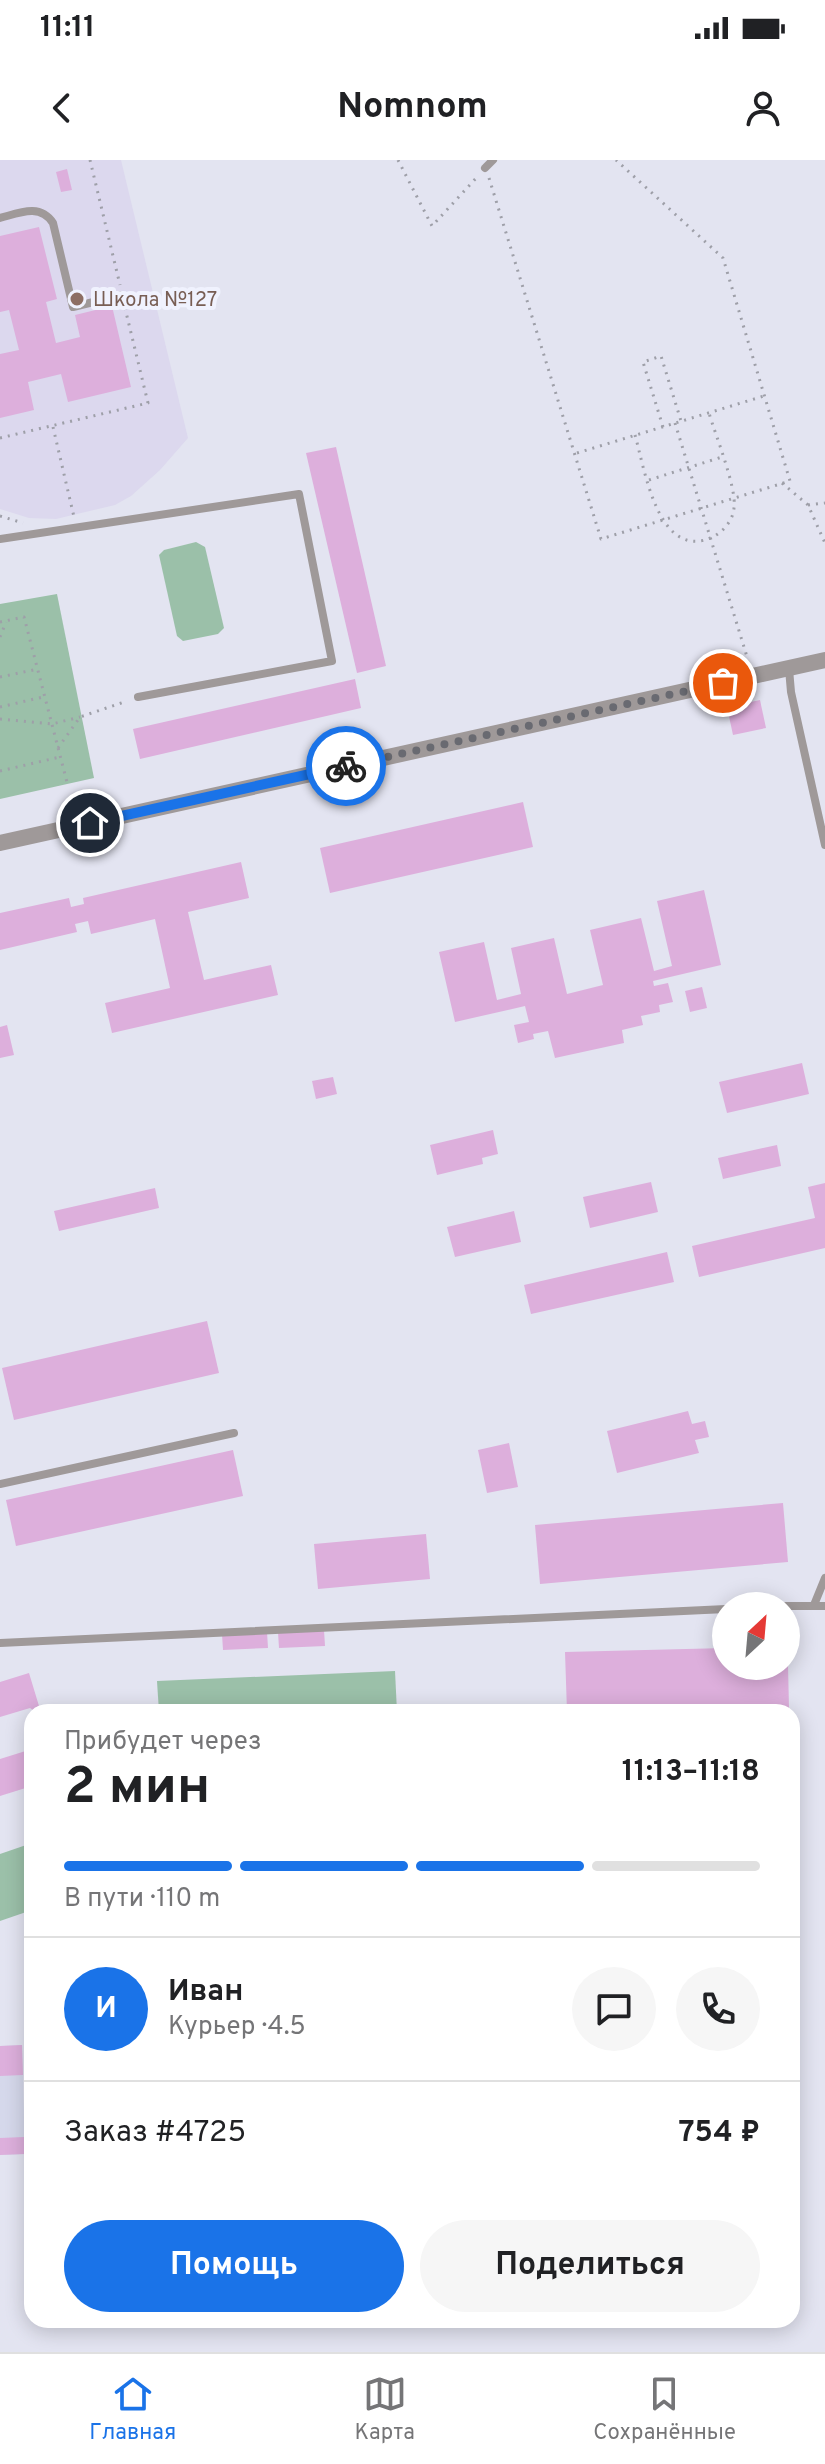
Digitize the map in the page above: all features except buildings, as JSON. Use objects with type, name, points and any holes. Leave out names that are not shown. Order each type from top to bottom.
[{"type":"street","points":[[0,843],[825,660]]},
{"type":"lane","points":[[485,168],[493,160]]},
{"type":"lane","points":[[0,218],[32,210],[48,215],[53,223],[73,307],[122,295]]},
{"type":"lane","points":[[0,539],[299,494],[332,661],[138,697]]},
{"type":"lane","points":[[789,669],[825,845]]},
{"type":"lane","points":[[0,1484],[234,1433]]},
{"type":"lane","points":[[814,1605],[825,1578]]},
{"type":"lane","points":[[800,1606],[825,1606]]},
{"type":"lane","points":[[0,1643],[712,1610]]},
{"type":"path","points":[[0,438],[148,403],[90,160]]},
{"type":"path","points":[[398,160],[432,226],[485,168],[601,539],[790,481],[723,258],[616,160]]},
{"type":"path","points":[[663,427],[643,362],[661,356],[681,421]]},
{"type":"path","points":[[576,453],[764,396]]},
{"type":"path","points":[[635,435],[661,520],[678,536],[688,540],[710,538],[727,526],[732,517],[734,498],[709,413]]},
{"type":"path","points":[[675,423],[753,677]]},
{"type":"path","points":[[53,426],[77,529]]},
{"type":"path","points":[[649,480],[722,457]]},
{"type":"path","points":[[782,483],[808,505],[825,543]]},
{"type":"path","points":[[808,505],[825,503]]},
{"type":"path","points":[[0,622],[24,617],[68,786]]},
{"type":"path","points":[[0,637],[6,621]]},
{"type":"path","points":[[0,677],[38,669]]},
{"type":"path","points":[[0,707],[45,697]]},
{"type":"path","points":[[0,719],[52,724],[138,697]]},
{"type":"path","points":[[58,748],[80,717]]},
{"type":"path","points":[[0,771],[60,757]]},
{"type":"shaded area","name":"Школа №127","points":[[0,160],[121,160],[188,438],[160,470],[131,496],[115,505],[56,519],[29,518],[0,509]]},
{"type":"shaded area","points":[[22,2045],[24,2154],[0,2155],[0,2046]]},
{"type":"green space","points":[[196,542],[205,547],[224,628],[218,634],[183,641],[177,636],[159,555],[164,550]]},
{"type":"green space","points":[[57,594],[94,778],[0,799],[0,604]]},
{"type":"green space","points":[[395,1671],[397,1704],[158,1704],[157,1681]]},
{"type":"green space","points":[[24,1846],[24,1913],[0,1921],[0,1854]]},
{"type":"way so far","points":[[346,766],[723,683]]},
{"type":"place","name":"Школа №127","points":[[77,299]]},
{"type":"route","points":[[90,823],[346,766]]}]
